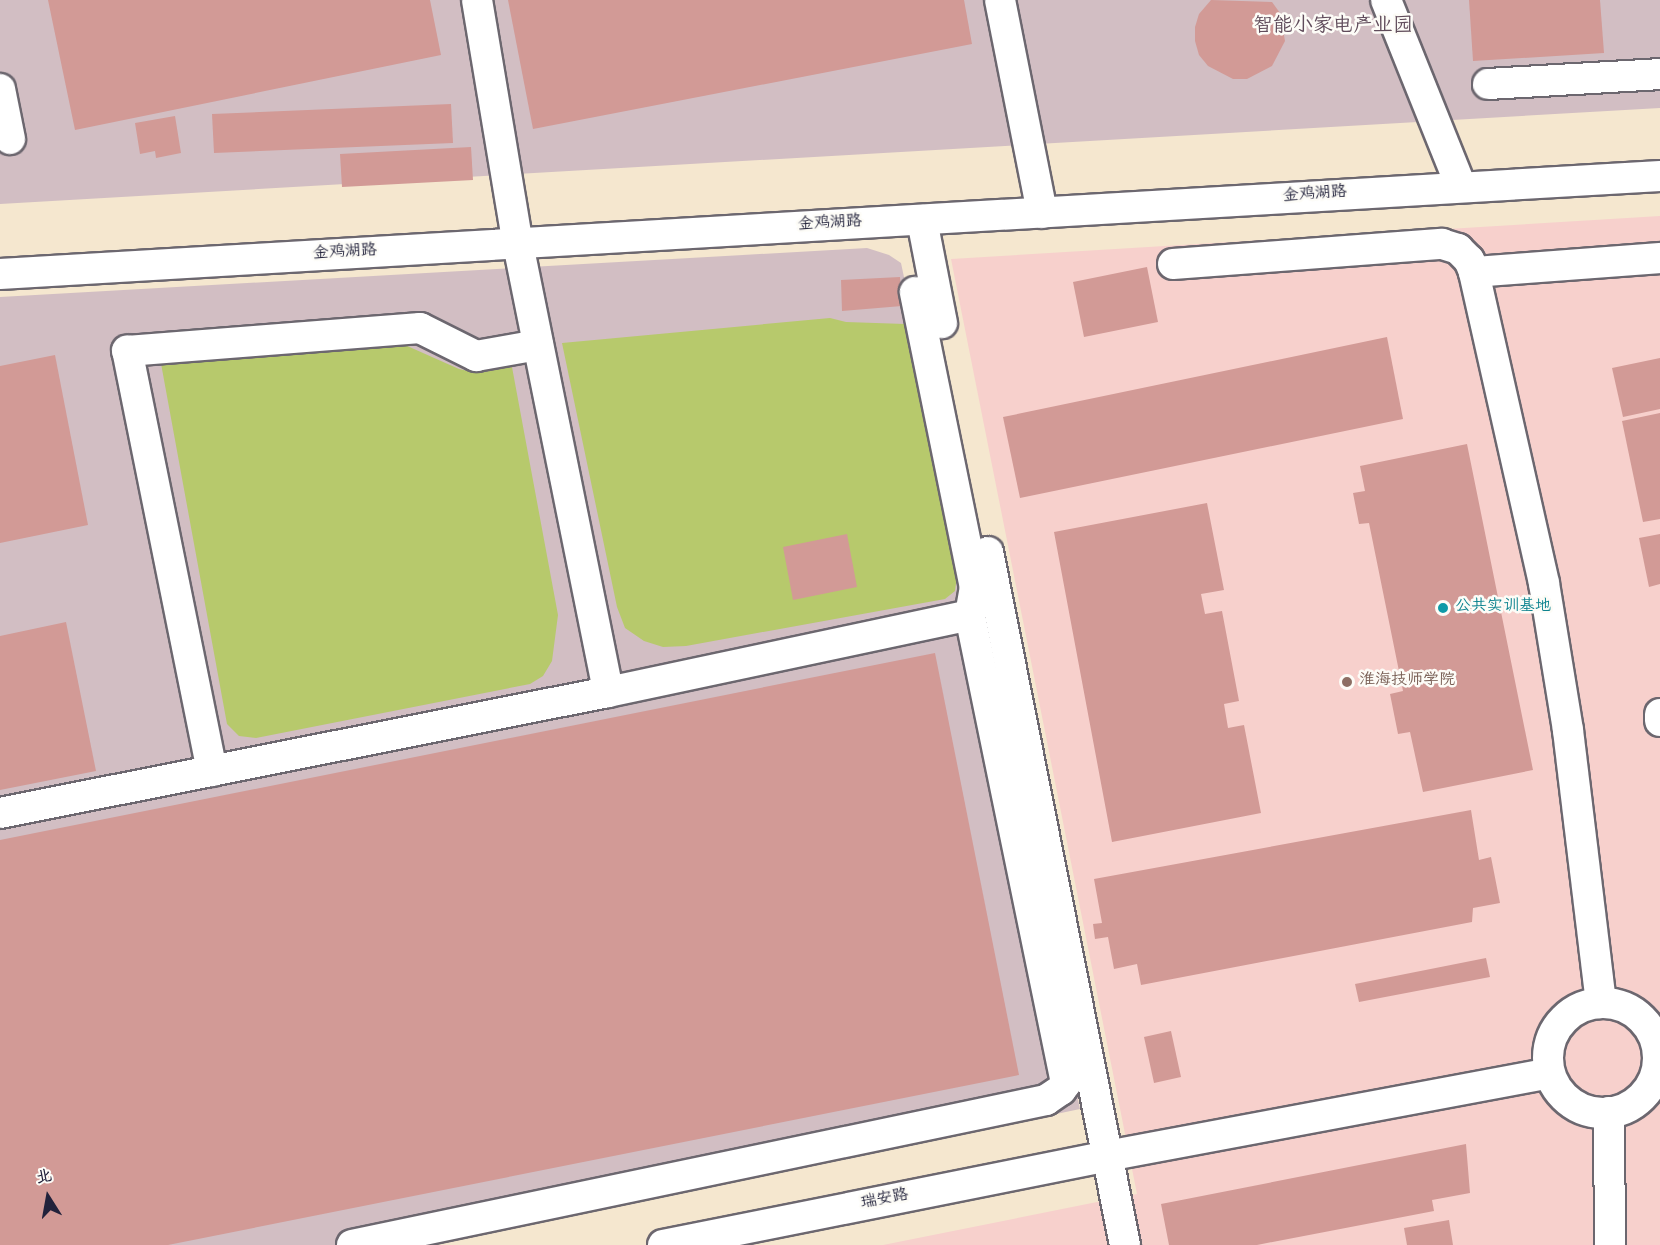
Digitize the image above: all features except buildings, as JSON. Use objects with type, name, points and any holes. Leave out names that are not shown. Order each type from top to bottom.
[{"type":"street","points":[[477,0],[518,244],[608,692]]},
{"type":"street","points":[[1000,0],[1042,213]]},
{"type":"street","points":[[1386,0],[1461,187]]},
{"type":"street","points":[[1488,84],[1660,74]]},
{"type":"street","points":[[0,89],[10,139]]},
{"type":"street","name":"金鸡湖路","points":[[0,274],[1660,176]]},
{"type":"street","points":[[922,220],[1125,1245]]},
{"type":"street","points":[[1173,264],[1442,244],[1458,249],[1469,260],[1474,272],[1544,583],[1568,730],[1601,1003]]},
{"type":"street","points":[[1474,272],[1660,258]]},
{"type":"street","points":[[352,1245],[1046,1100],[1061,1090],[1067,1078],[970,615],[975,588],[915,292]]},
{"type":"street","points":[[212,771],[127,351],[420,328],[476,356],[538,345]]},
{"type":"street","points":[[0,813],[608,692],[970,615]]},
{"type":"street","points":[[1660,714],[1660,721]]},
{"type":"street","points":[[1601,1003],[1618,1005],[1634,1012],[1647,1024],[1655,1040],[1659,1056],[1654,1089],[1638,1101],[1609,1112],[1594,1112],[1579,1108],[1556,1087],[1549,1073],[1549,1048],[1558,1026],[1570,1014],[1584,1006],[1601,1003]]},
{"type":"street","name":"瑞安路","points":[[668,1244],[1107,1156],[1549,1073]]},
{"type":"street","points":[[1609,1112],[1610,1245]]},
{"type":"shaded area","points":[[0,0],[1660,0],[1660,108],[0,204]]},
{"type":"shaded area","name":"淮海技师学院","points":[[1660,216],[1660,1245],[883,1245],[1137,1194],[951,259]]},
{"type":"shaded area","points":[[867,248],[889,255],[901,263],[1080,1109],[430,1245],[0,1245],[0,297]]},
{"type":"green space","points":[[830,318],[846,322],[905,324],[957,576],[955,591],[945,599],[686,646],[663,647],[644,641],[625,628],[617,607],[562,343]]},
{"type":"green space","points":[[396,341],[459,369],[477,373],[512,367],[558,615],[552,661],[543,676],[530,684],[256,738],[239,736],[227,724],[160,358]]},
{"type":"place","name":"公共实训基地","points":[[1443,608]]},
{"type":"place","name":"淮海技师学院","points":[[1347,682]]},
{"type":"district","name":"智能小家电产业园","points":[[1333,27]]}]
